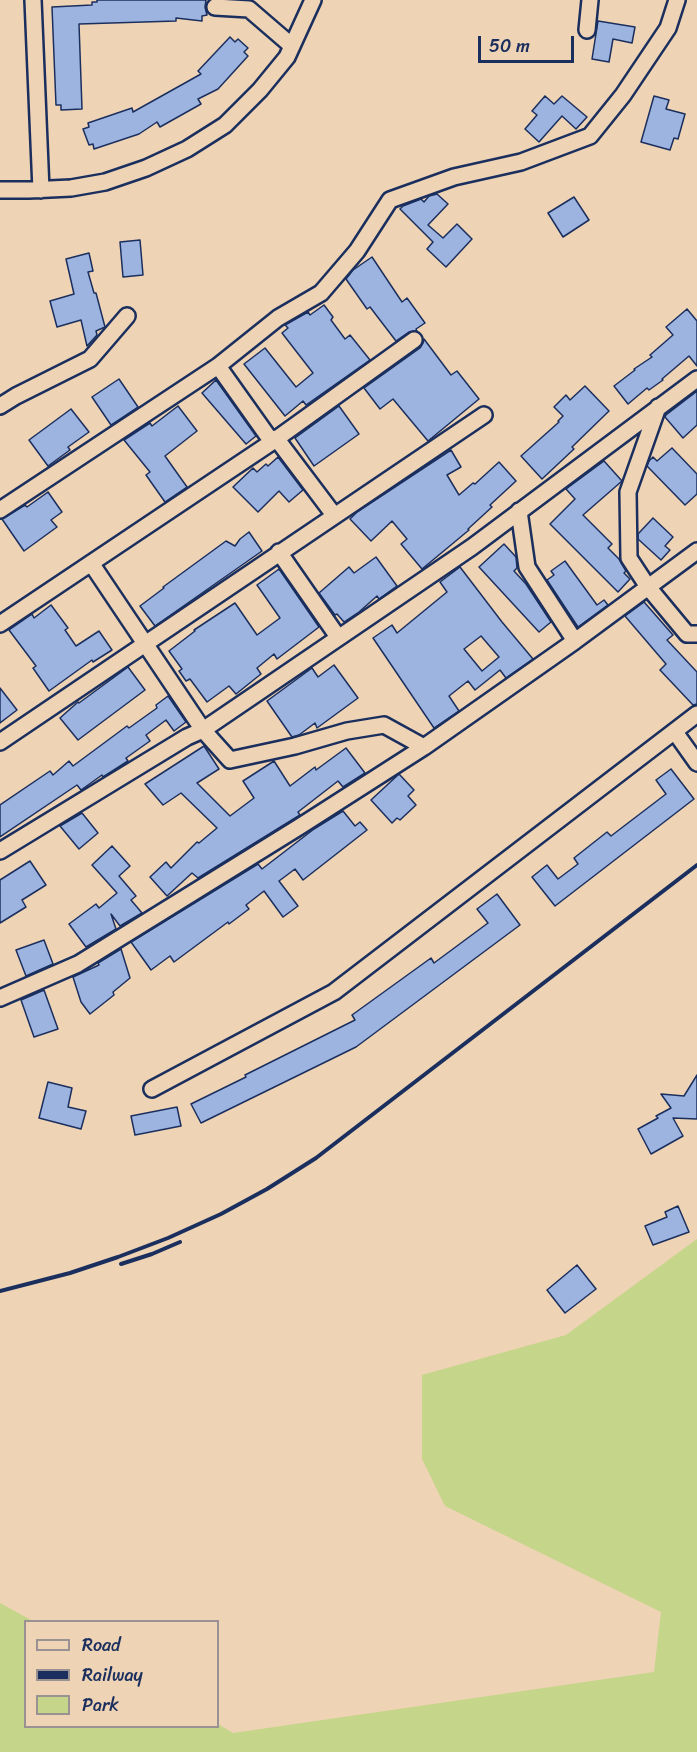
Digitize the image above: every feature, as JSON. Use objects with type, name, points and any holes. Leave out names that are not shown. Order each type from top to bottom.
[{"type":"street","points":[[33,0],[41,190]]},
{"type":"street","points":[[0,190],[71,188],[105,182],[146,168],[187,149],[225,124],[260,90],[287,57],[313,0]]},
{"type":"street","points":[[587,30],[590,0]]},
{"type":"street","points":[[0,510],[218,366],[278,318],[321,293],[357,251],[390,200],[454,177],[521,162],[590,136],[623,95],[668,28],[677,0]]},
{"type":"street","points":[[215,7],[249,9],[292,46]]},
{"type":"street","points":[[0,406],[90,359],[127,316]]},
{"type":"street","points":[[0,624],[274,440],[414,339]]},
{"type":"street","points":[[218,366],[334,515]]},
{"type":"street","points":[[0,851],[187,737],[203,730],[472,547],[697,379]]},
{"type":"street","points":[[658,407],[628,492],[629,558],[648,587],[687,634],[697,634]]},
{"type":"street","points":[[0,742],[484,415]]},
{"type":"street","points":[[519,511],[527,567],[575,641]]},
{"type":"street","points":[[0,998],[78,964],[424,747],[575,641],[697,551]]},
{"type":"street","points":[[279,552],[338,637]]},
{"type":"street","points":[[91,563],[203,730],[230,760],[295,746],[347,731],[384,725],[424,747]]},
{"type":"street","points":[[153,1089],[334,992],[697,714]]},
{"type":"street","points":[[675,732],[697,763]]},
{"type":"green space","points":[[697,1239],[697,1752],[0,1752],[0,1603],[31,1620],[24,1620],[24,1728],[219,1728],[219,1725],[233,1733],[654,1672],[661,1612],[445,1506],[422,1459],[422,1375],[566,1335]]},
{"type":"building","points":[[97,0],[206,0],[207,15],[202,16],[202,21],[176,18],[176,21],[79,24],[82,109],[61,110],[61,105],[56,105],[52,7],[92,5],[92,2],[97,2]]},
{"type":"building","points":[[598,21],[635,27],[632,43],[613,39],[609,62],[592,59]]},
{"type":"building","points":[[230,37],[235,42],[238,39],[248,48],[244,52],[248,56],[218,89],[198,99],[201,104],[160,127],[157,122],[139,134],[94,149],[93,144],[89,145],[83,129],[89,127],[88,123],[132,108],[133,112],[201,74],[198,71]]},
{"type":"building","points":[[545,96],[554,104],[562,96],[587,117],[576,129],[562,116],[539,142],[525,129],[537,115],[532,111]]},
{"type":"building","points":[[654,96],[669,100],[666,109],[685,114],[678,139],[674,138],[670,150],[641,142]]},
{"type":"building","points":[[437,194],[448,204],[428,225],[443,238],[457,224],[472,239],[446,267],[427,249],[433,242],[400,209],[421,199],[424,202],[429,196]]},
{"type":"building","points":[[574,197],[589,220],[563,237],[548,213]]},
{"type":"building","points":[[140,240],[143,275],[123,277],[120,242]]},
{"type":"building","points":[[89,253],[93,271],[88,272],[105,327],[96,331],[97,335],[87,346],[81,320],[57,327],[50,301],[74,294],[66,259]]},
{"type":"building","points":[[372,257],[402,302],[407,298],[425,323],[416,329],[417,331],[409,332],[396,341],[370,307],[367,309],[346,279],[353,270]]},
{"type":"building","points":[[324,305],[333,317],[331,320],[345,339],[350,335],[370,360],[306,405],[303,401],[285,416],[244,364],[265,348],[296,387],[313,373],[282,333],[288,328],[285,325],[308,312],[310,315]]},
{"type":"building","points":[[687,309],[697,321],[697,366],[689,356],[663,380],[649,390],[647,388],[628,404],[614,386],[652,357],[650,355],[673,335],[666,327]]},
{"type":"building","points":[[424,339],[451,375],[457,371],[479,399],[428,441],[393,399],[380,409],[364,388],[420,348]]},
{"type":"building","points":[[119,379],[138,407],[111,425],[92,397]]},
{"type":"building","points":[[216,380],[256,436],[246,444],[202,393]]},
{"type":"building","points":[[585,386],[609,411],[542,479],[521,456],[559,422],[563,416],[554,407],[566,395],[570,400]]},
{"type":"building","points":[[697,391],[697,425],[683,438],[665,417]]},
{"type":"building","points":[[178,406],[197,431],[165,456],[187,487],[165,502],[146,475],[150,472],[124,440],[150,423],[152,426]]},
{"type":"building","points":[[339,406],[359,434],[314,466],[295,438]]},
{"type":"building","points":[[71,409],[89,432],[68,447],[70,450],[48,466],[29,440]]},
{"type":"building","points":[[672,448],[697,474],[697,494],[685,505],[647,466],[653,457],[657,461]]},
{"type":"building","points":[[451,450],[461,467],[447,475],[459,495],[499,462],[516,481],[490,505],[492,507],[469,530],[422,569],[401,544],[407,539],[392,521],[371,541],[350,519],[357,512]]},
{"type":"building","points":[[278,457],[303,490],[289,502],[279,491],[258,512],[233,487],[253,468],[257,472]]},
{"type":"building","points":[[604,461],[622,481],[583,515],[612,544],[608,548],[619,559],[626,571],[624,573],[630,579],[618,592],[550,524],[575,499],[566,489]]},
{"type":"building","points":[[48,492],[62,512],[51,520],[57,527],[24,551],[2,519],[25,505],[27,507]]},
{"type":"building","points":[[653,518],[673,537],[665,546],[670,550],[661,560],[638,539],[638,534]]},
{"type":"building","points":[[249,532],[262,551],[155,626],[140,606],[226,541],[235,546]]},
{"type":"building","points":[[504,544],[516,557],[517,568],[514,571],[526,584],[551,622],[539,632],[479,567]]},
{"type":"building","points":[[376,557],[397,586],[379,599],[377,596],[344,622],[337,614],[335,615],[319,593],[349,567],[354,573]]},
{"type":"building","points":[[565,561],[597,605],[604,600],[608,605],[578,627],[547,580],[554,575],[551,571]]},
{"type":"building","points":[[460,567],[533,659],[506,678],[500,670],[475,690],[468,681],[449,696],[459,711],[434,728],[373,638],[392,625],[397,633],[447,592],[440,582]],"holes":[[[481,636],[499,657],[482,671],[464,649]]]},
{"type":"building","points":[[279,569],[319,627],[277,659],[274,654],[257,668],[261,674],[236,694],[229,686],[207,702],[190,679],[186,681],[179,671],[182,669],[169,651],[194,630],[235,603],[257,635],[280,618],[257,585]]},
{"type":"building","points":[[644,602],[673,635],[667,640],[697,672],[697,704],[693,705],[660,670],[666,664],[625,616]]},
{"type":"building","points":[[51,605],[68,628],[65,630],[76,646],[99,631],[112,650],[93,662],[92,660],[49,691],[33,668],[36,666],[9,630],[32,614],[34,618]]},
{"type":"building","points":[[334,665],[358,698],[317,728],[315,723],[299,735],[292,737],[267,701],[312,668],[318,677]]},
{"type":"building","points":[[128,667],[145,690],[78,740],[60,718],[78,702]]},
{"type":"building","points":[[0,688],[17,710],[0,723]]},
{"type":"building","points":[[168,696],[186,722],[174,731],[166,720],[146,735],[150,741],[126,758],[128,761],[81,790],[77,785],[0,837],[0,805],[50,771],[53,775],[69,761],[73,766],[127,726],[129,728],[157,708],[156,705]]},
{"type":"building","points":[[204,746],[219,769],[197,783],[230,816],[254,798],[243,781],[274,761],[290,786],[346,748],[365,773],[343,787],[338,781],[298,812],[300,815],[198,878],[192,873],[167,896],[150,877],[166,862],[171,868],[197,842],[199,843],[217,828],[181,793],[163,805],[145,784]]},
{"type":"building","points":[[671,769],[694,799],[555,906],[532,877],[547,865],[558,879],[578,864],[574,858],[607,832],[611,836],[666,794],[656,780]]},
{"type":"building","points":[[399,774],[414,790],[408,796],[416,805],[400,820],[397,818],[392,823],[371,800]]},
{"type":"building","points":[[343,811],[355,826],[360,822],[367,830],[303,880],[295,869],[279,881],[298,906],[283,917],[264,891],[246,905],[249,909],[229,924],[228,922],[174,962],[170,956],[151,970],[131,942],[258,864],[262,869],[314,829]]},
{"type":"building","points":[[82,813],[98,833],[79,849],[60,826]]},
{"type":"building","points":[[112,846],[130,866],[119,876],[136,896],[131,900],[142,913],[120,926],[111,914],[116,929],[86,947],[69,924],[96,904],[99,908],[117,893],[92,865]]},
{"type":"building","points":[[30,861],[46,885],[22,900],[26,907],[0,923],[0,880]]},
{"type":"building","points":[[497,894],[520,925],[356,1047],[201,1123],[191,1104],[355,1020],[352,1015],[431,958],[434,963],[488,923],[477,909]]},
{"type":"building","points":[[44,940],[53,964],[26,976],[16,950]]},
{"type":"building","points":[[121,949],[130,978],[113,992],[114,995],[90,1014],[81,1002],[73,977],[99,965],[98,963]]},
{"type":"building","points":[[44,990],[58,1029],[34,1037],[21,1000]]},
{"type":"building","points":[[697,1075],[697,1119],[673,1118],[683,1136],[651,1154],[638,1129],[671,1108],[661,1094],[684,1096]]},
{"type":"building","points":[[48,1082],[72,1088],[68,1107],[86,1111],[81,1129],[39,1118]]},
{"type":"building","points":[[177,1107],[181,1126],[135,1135],[131,1116]]},
{"type":"building","points":[[678,1206],[689,1232],[653,1245],[645,1226],[667,1217],[665,1212]]},
{"type":"building","points":[[577,1265],[596,1289],[565,1313],[547,1290]]},
{"type":"railway","points":[[0,1291],[70,1273],[168,1238],[221,1214],[267,1189],[316,1158],[697,865]]},
{"type":"railway","points":[[121,1264],[180,1242]]}]
